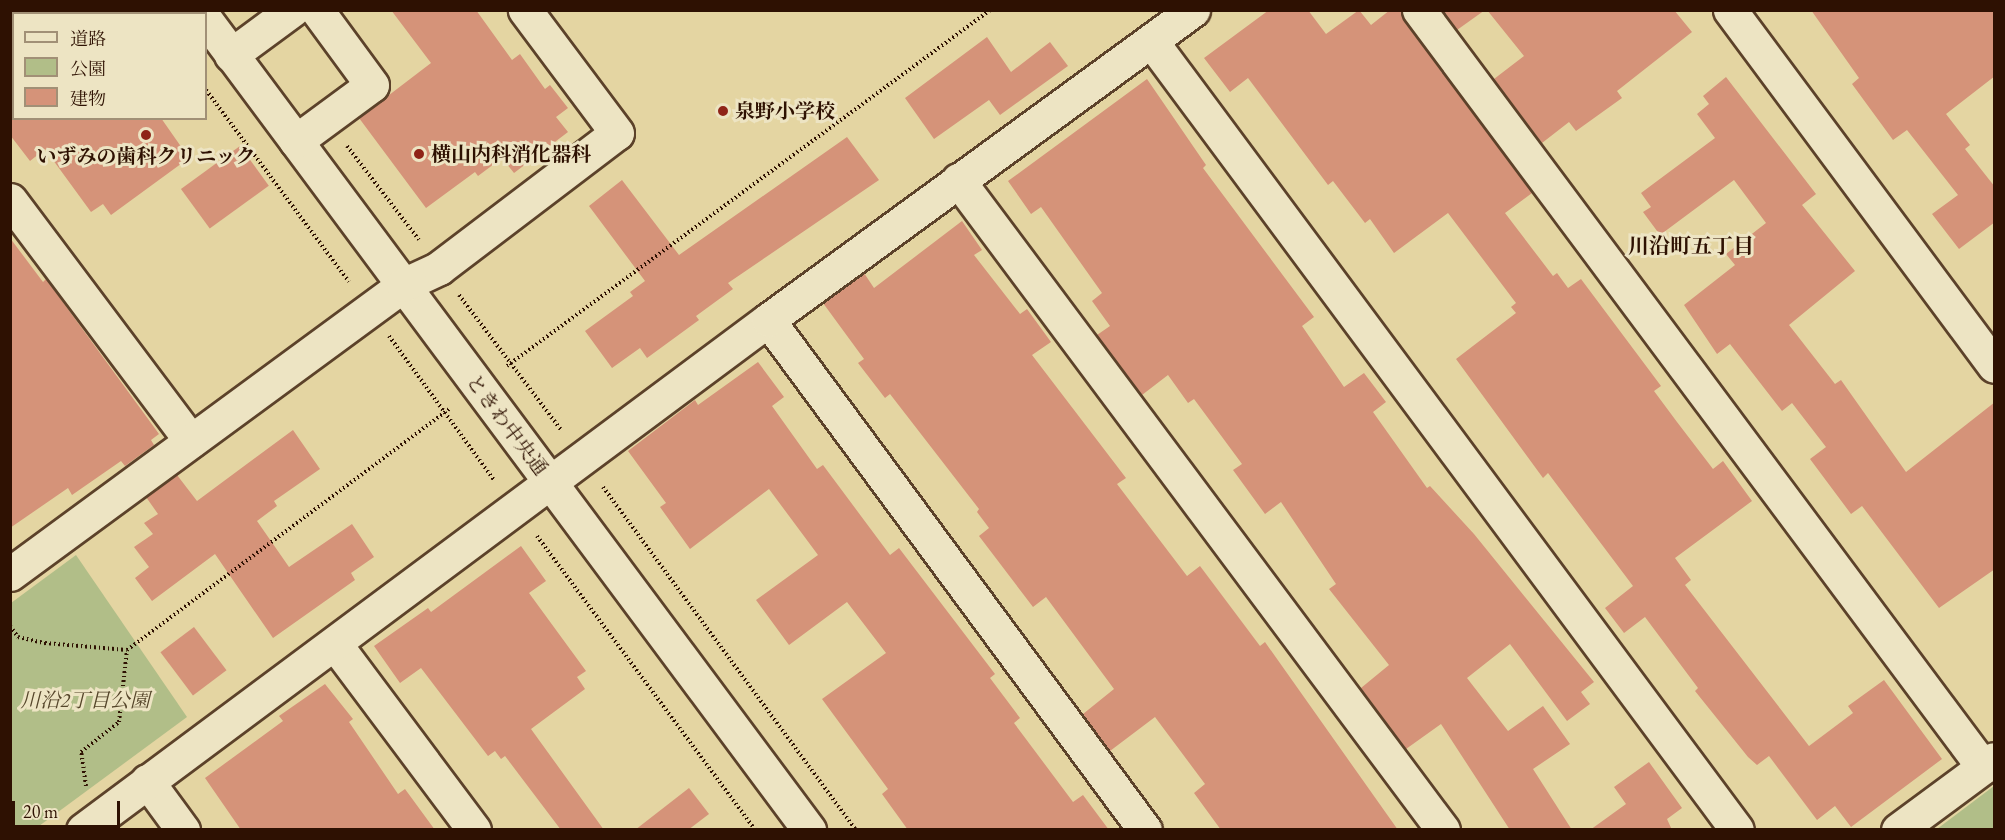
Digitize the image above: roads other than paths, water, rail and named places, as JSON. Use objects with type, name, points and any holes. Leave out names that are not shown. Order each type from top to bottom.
[{"type":"street","points":[[231,55],[292,10]]},
{"type":"street","points":[[296,141],[372,85],[317,10]]},
{"type":"street","points":[[10,574],[403,285],[439,268],[617,133],[525,10]]},
{"type":"street","points":[[92,823],[552,484],[958,180],[1152,42],[1193,10]]},
{"type":"street","points":[[1419,10],[1989,763],[1898,830]]},
{"type":"street","points":[[1730,10],[1995,366]]},
{"type":"street","name":"ときわ中央通","points":[[207,21],[809,830]]},
{"type":"street","points":[[1152,42],[1737,830]]},
{"type":"street","points":[[958,180],[1443,830]]},
{"type":"street","points":[[10,200],[191,441]]},
{"type":"street","points":[[768,321],[1145,830]]},
{"type":"street","points":[[335,644],[474,830]]},
{"type":"street","points":[[147,781],[183,830]]},
{"type":"place","name":"泉野小学校","points":[[723,111]]},
{"type":"place","name":"いずみの歯科クリニック","points":[[146,135]]},
{"type":"place","name":"横山内科消化器科","points":[[419,154]]},
{"type":"district","name":"川沿町五丁目","points":[[1691,246]]},
{"type":"park label","name":"川沿2丁目公園","points":[[85,700]]}]
